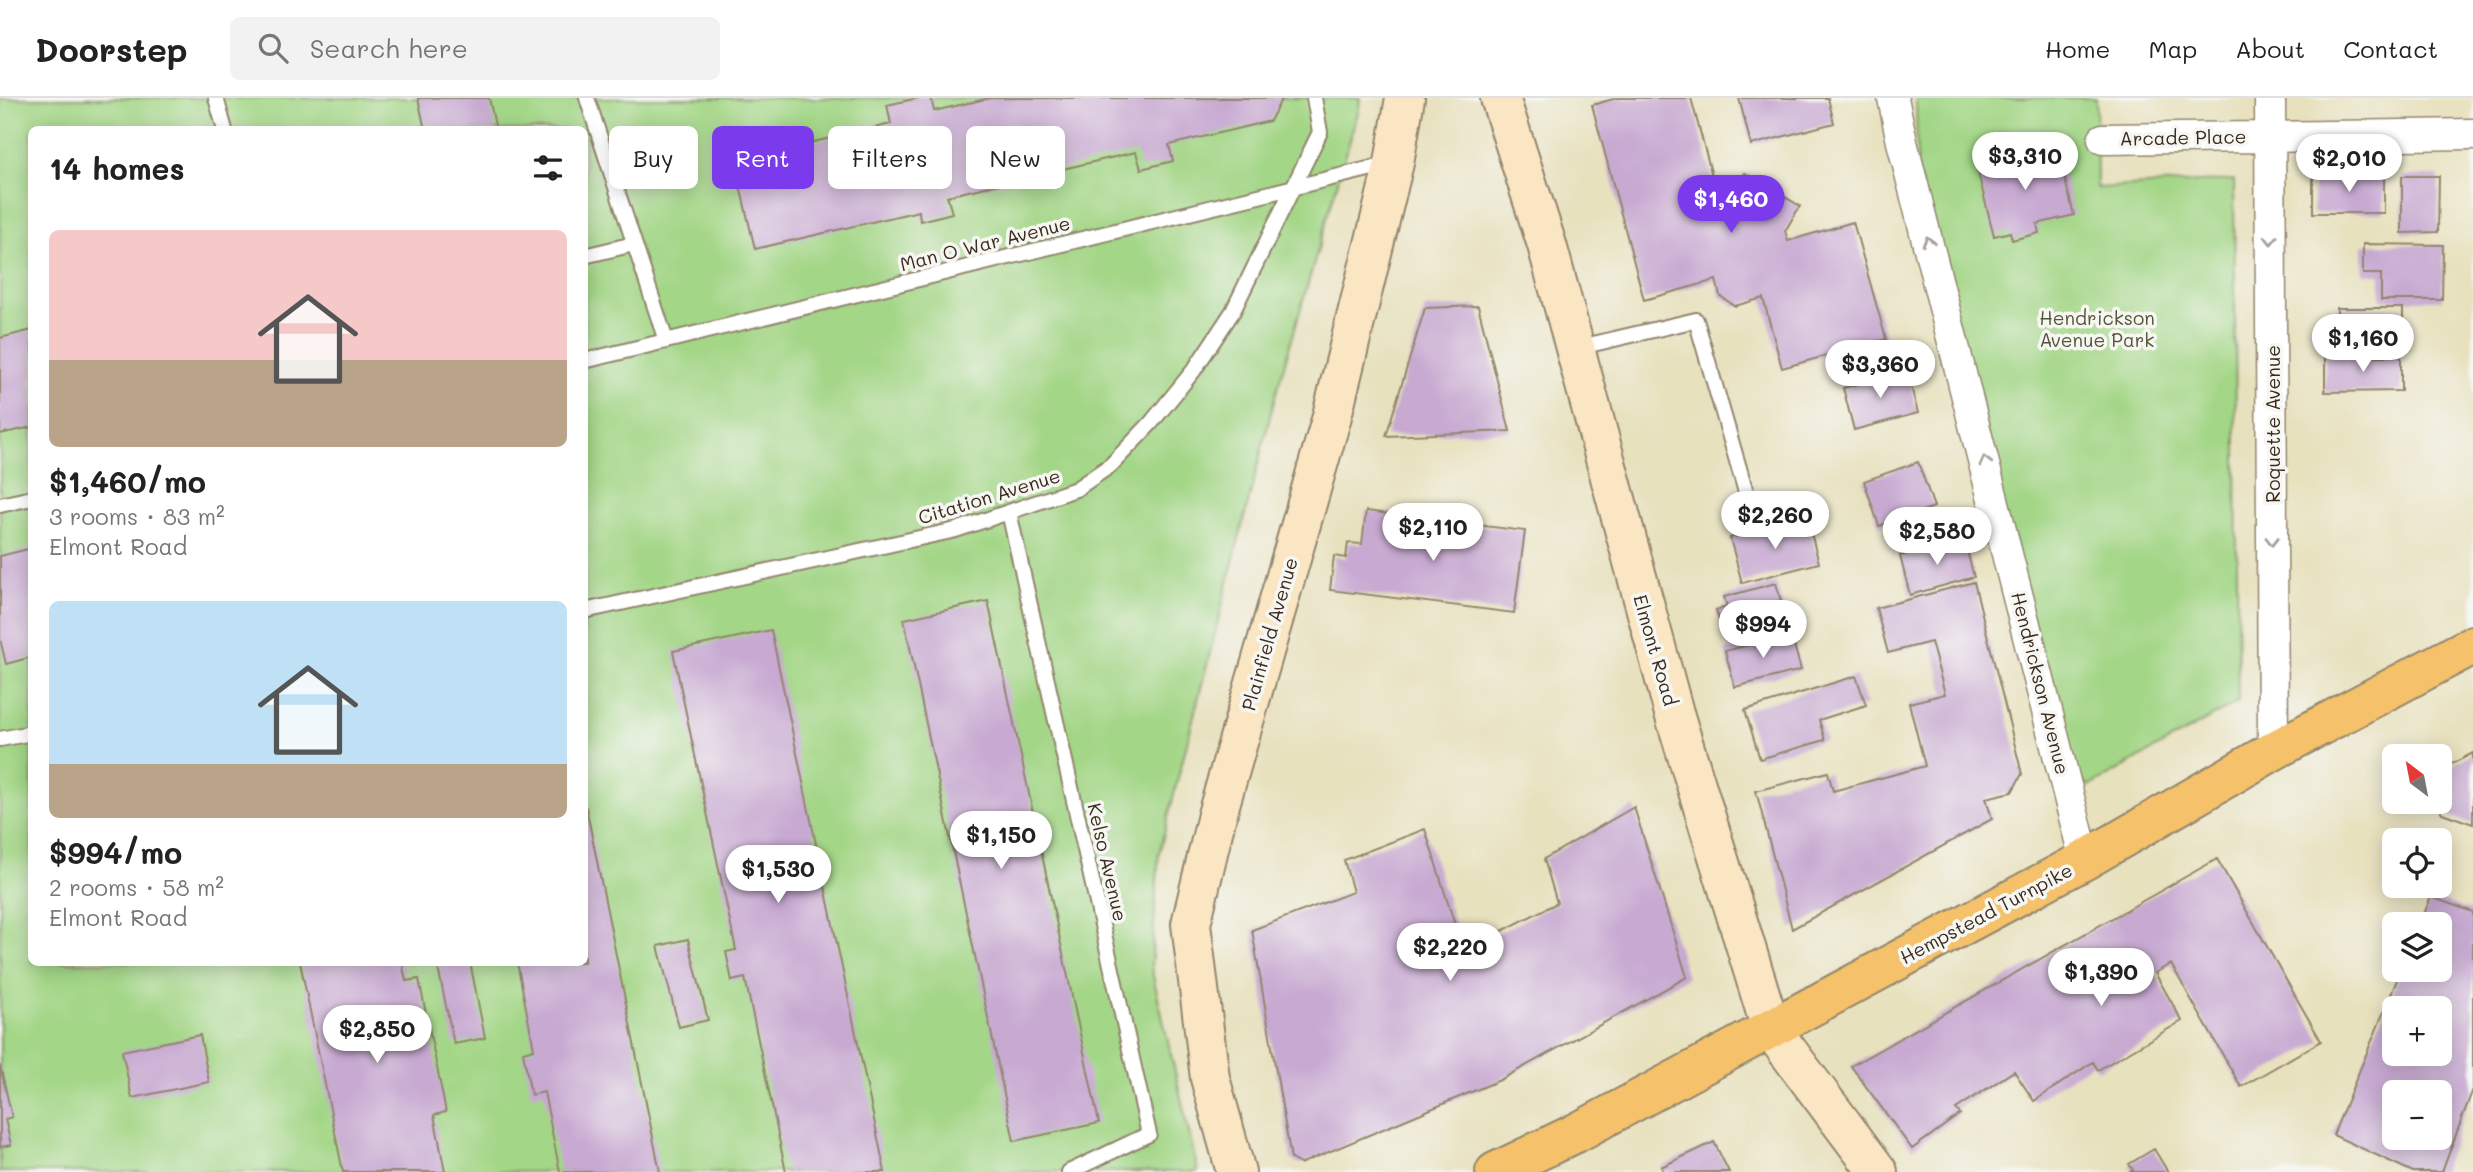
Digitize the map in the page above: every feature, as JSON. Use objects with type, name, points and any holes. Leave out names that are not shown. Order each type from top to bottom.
[{"type":"main road","name":"Plainfield Avenue","points":[[1236,1172],[1210,1079],[1191,924],[1220,803],[1331,420],[1394,163],[1405,98]]},
{"type":"main road","name":"Elmont Road","points":[[1500,98],[1547,245],[1674,713],[1771,1029],[1878,1172]]},
{"type":"main road","name":"Hempstead Turnpike","points":[[1495,1172],[1576,1133],[2085,860],[2273,751],[2473,645]]},
{"type":"street","name":"Hendrickson Avenue","points":[[1893,98],[2085,860]]},
{"type":"street","name":"Roquette Avenue","points":[[2270,98],[2273,751]]},
{"type":"street","name":"Arcade Place","points":[[2103,139],[2473,134]]},
{"type":"lane","points":[[216,98],[224,126]]},
{"type":"lane","points":[[587,98],[666,341]]},
{"type":"lane","name":"Citation Avenue","points":[[588,610],[956,530],[1076,489],[1111,465],[1151,423],[1194,370],[1233,311],[1320,132],[1314,98]]},
{"type":"lane","name":"Man O War Avenue","points":[[588,360],[1394,163]]},
{"type":"lane","points":[[588,255],[634,244]]},
{"type":"lane","points":[[1575,348],[1696,320],[1748,499]]},
{"type":"lane","points":[[0,505],[28,499]]},
{"type":"lane","name":"Kelso Avenue","points":[[1009,512],[1149,1135],[1069,1172]]},
{"type":"lane","points":[[0,739],[28,734]]},
{"type":"green space","points":[[0,98],[1360,98],[1276,393],[1159,853],[1151,967],[1198,1172],[0,1172]]},
{"type":"green space","name":"Hendrickson Avenue Park","points":[[1916,98],[2096,98],[2097,188],[2234,180],[2238,702],[2090,786],[2060,768],[1917,167]]},
{"type":"building","points":[[418,98],[489,98],[495,126],[424,126]]},
{"type":"building","points":[[931,98],[934,111],[990,98],[1282,98],[1270,121],[1169,145],[1173,161],[1141,169],[1136,152],[1065,169],[1065,126],[966,126],[966,189],[977,189],[947,196],[952,213],[920,221],[919,211],[755,249],[741,189],[814,189],[814,142],[828,139],[828,189],[952,189],[952,126],[882,126],[891,124],[887,105]]},
{"type":"building","points":[[1617,98],[1691,98],[1721,209],[1732,206],[1729,198],[1745,173],[1800,206],[1785,231],[1788,241],[1853,222],[1886,339],[1782,368],[1763,298],[1735,306],[1720,296],[1716,280],[1644,300],[1592,105]]},
{"type":"building","points":[[1739,98],[1828,98],[1834,123],[1751,145]]},
{"type":"building","points":[[2056,144],[2074,215],[2037,224],[2039,233],[2012,240],[2010,232],[1994,236],[1976,165]]},
{"type":"building","points":[[2384,174],[2384,213],[2313,213],[2313,175]]},
{"type":"building","points":[[2402,176],[2439,176],[2438,232],[2402,233]]},
{"type":"building","points":[[2363,244],[2443,245],[2442,300],[2381,300],[2381,274],[2363,274]]},
{"type":"building","points":[[1478,306],[1510,431],[1386,436],[1425,308]]},
{"type":"building","points":[[2337,308],[2403,308],[2403,340],[2337,340]]},
{"type":"building","points":[[28,331],[28,428],[0,434],[0,338]]},
{"type":"building","points":[[2325,355],[2401,356],[2401,391],[2325,392]]},
{"type":"building","points":[[1907,371],[1918,413],[1854,430],[1843,388]]},
{"type":"building","points":[[1918,462],[1934,507],[1879,526],[1864,481]]},
{"type":"building","points":[[1366,511],[1525,531],[1514,613],[1330,590],[1334,556],[1346,558],[1348,543],[1362,544]]},
{"type":"building","points":[[1807,518],[1819,563],[1742,583],[1730,538]]},
{"type":"building","points":[[1964,539],[1974,577],[1910,595],[1900,556]]},
{"type":"building","points":[[28,549],[28,658],[6,664],[0,639],[0,556]]},
{"type":"building","points":[[1974,582],[2022,774],[2012,792],[1986,798],[1992,819],[1792,929],[1756,791],[1828,772],[1833,791],[1925,766],[1909,703],[1945,694],[1931,642],[1888,653],[1876,608]]},
{"type":"building","points":[[1776,583],[1786,619],[1734,633],[1731,625],[1721,627],[1716,610],[1727,607],[1724,597]]},
{"type":"building","points":[[988,601],[1099,1123],[1014,1141],[904,619]]},
{"type":"building","points":[[771,630],[885,1172],[786,1172],[745,978],[732,981],[726,952],[736,950],[673,651]]},
{"type":"building","points":[[1791,634],[1801,670],[1735,687],[1725,651]]},
{"type":"building","points":[[1856,676],[1866,705],[1819,720],[1825,740],[1760,759],[1745,710]]},
{"type":"building","points":[[2473,753],[2473,824],[2445,814],[2452,814],[2452,764]]},
{"type":"building","points":[[1634,807],[1687,977],[1500,1080],[1300,1164],[1291,1159],[1252,930],[1353,892],[1344,860],[1425,829],[1463,951],[1557,903],[1544,859]]},
{"type":"building","points":[[588,817],[660,1172],[560,1172],[544,1092],[531,1095],[523,1052],[534,1049],[518,966],[588,966]]},
{"type":"building","points":[[2217,859],[2321,1041],[2241,1087],[2171,964],[2155,973],[2182,1021],[2098,1070],[2093,1062],[2034,1101],[2014,1071],[1956,1109],[1960,1114],[1912,1149],[1851,1066]]},
{"type":"building","points":[[2431,898],[2473,912],[2473,1089],[2452,1145],[2452,1080],[2382,1080],[2382,1150],[2450,1150],[2442,1172],[2413,1172],[2333,1135],[2382,1016],[2382,1066],[2452,1066],[2452,996],[2390,996],[2396,982],[2452,982],[2452,912],[2425,912]]},
{"type":"building","points":[[688,939],[708,1020],[679,1027],[658,946]]},
{"type":"building","points":[[301,966],[403,966],[406,981],[419,979],[446,1112],[434,1115],[445,1172],[343,1172]]},
{"type":"building","points":[[438,966],[471,966],[485,1038],[454,1044]]},
{"type":"building","points":[[200,1035],[209,1082],[132,1098],[122,1051]]},
{"type":"building","points":[[0,1065],[12,1117],[5,1119],[11,1145],[0,1147]]},
{"type":"building","points":[[1714,1142],[1729,1172],[1664,1172],[1661,1167]]},
{"type":"building","points":[[2154,1149],[2168,1172],[2129,1172],[2133,1170],[2129,1164]]}]
